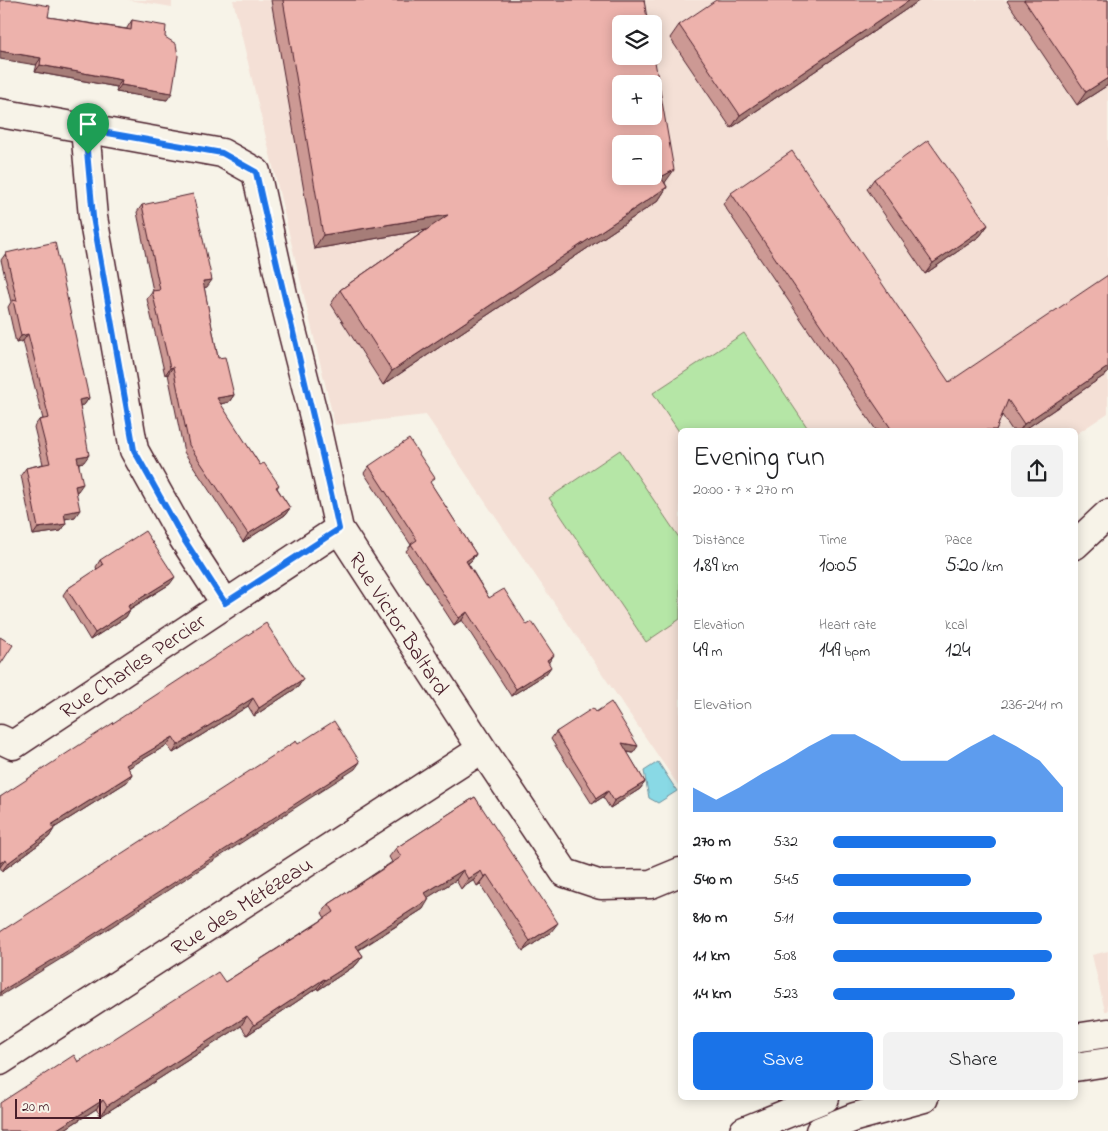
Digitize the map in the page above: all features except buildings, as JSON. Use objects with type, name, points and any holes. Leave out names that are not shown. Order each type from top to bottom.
[{"type":"street","points":[[0,113],[85,129],[93,217],[134,450],[183,538],[225,603]]},
{"type":"street","name":"Rue Victor Baltard","points":[[85,129],[222,153],[256,172],[339,529],[482,750],[565,873],[601,885],[652,884],[678,873]]},
{"type":"street","points":[[1078,542],[1108,514]]},
{"type":"street","name":"Rue Charles Percier","points":[[0,739],[13,745],[339,529]]},
{"type":"street","name":"Rue des Métézeau","points":[[0,1061],[482,750]]},
{"type":"street","points":[[1078,1038],[1108,1034]]},
{"type":"street","points":[[1078,1067],[1108,1062]]},
{"type":"street","points":[[744,1131],[820,1100]]},
{"type":"street","points":[[820,1131],[856,1117],[917,1100]]},
{"type":"shaded area","points":[[128,0],[172,0],[172,7],[142,2]]},
{"type":"shaded area","points":[[233,0],[1108,0],[1108,413],[1078,433],[1078,428],[678,428],[678,785],[426,415],[335,425]]},
{"type":"shaded area","points":[[1108,951],[1108,1011],[1105,1011],[1092,955]]},
{"type":"green space","points":[[744,333],[808,428],[678,428],[678,430],[653,393]]},
{"type":"green space","points":[[620,450],[678,536],[678,620],[646,642],[549,498]]},
{"type":"water","points":[[658,762],[677,791],[658,803],[649,798],[644,771]]},
{"type":"route","points":[[85,129],[222,153],[256,172],[339,529],[225,603],[183,538],[134,450],[93,217],[88,154],[85,129]]}]
